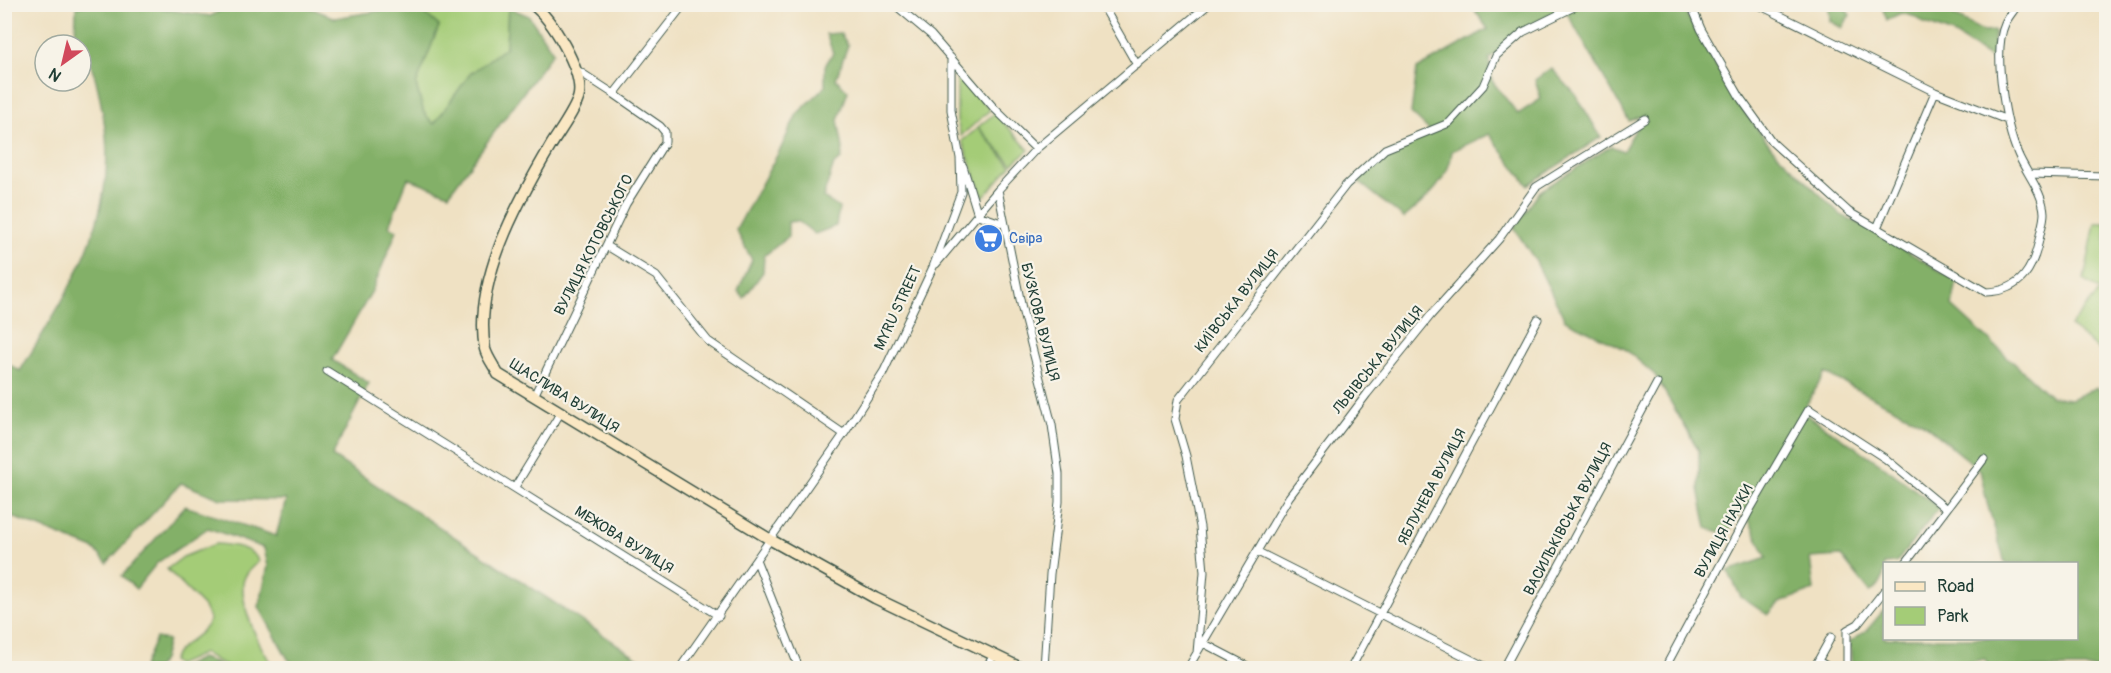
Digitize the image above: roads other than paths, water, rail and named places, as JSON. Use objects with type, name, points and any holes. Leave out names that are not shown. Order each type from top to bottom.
[{"type":"street","points":[[532,4],[542,12],[577,70],[614,94],[684,4]]},
{"type":"street","points":[[894,4],[931,34],[994,108],[1036,149]]},
{"type":"street","points":[[1102,4],[1137,65]]},
{"type":"street","points":[[933,267],[1036,149],[1209,4]]},
{"type":"street","name":"КИЇВСЬКА ВУЛИЦЯ","points":[[1197,653],[1204,572],[1200,527],[1186,456],[1175,419],[1178,400],[1346,185],[1385,149],[1449,123],[1483,86],[1496,56],[1523,32],[1580,4]]},
{"type":"street","points":[[1701,4],[1694,12],[1701,29],[1741,99],[1772,142],[1849,212],[1986,291],[2002,291],[2027,273],[2036,255],[2044,213],[2030,174],[2018,155],[2007,120],[2001,46],[2005,25],[2018,4]]},
{"type":"street","points":[[1758,4],[1935,92],[2007,120]]},
{"type":"street","name":"MYRU STREET","points":[[771,540],[884,371],[933,267],[961,192],[960,158],[951,110],[951,58]]},
{"type":"street","name":"ЩАСЛИВА ВУЛИЦЯ","points":[[577,70],[579,96],[509,223],[492,273],[484,317],[486,351],[498,374],[771,540],[875,598],[1022,669]]},
{"type":"street","points":[[1878,228],[1935,92]]},
{"type":"street","name":"ВУЛИЦЯ КОТОВСЬКОГО","points":[[534,396],[626,204],[665,141],[666,132],[660,126],[614,94]]},
{"type":"street","name":"ЛЬВІВСЬКА ВУЛИЦЯ","points":[[1188,669],[1289,497],[1367,394],[1431,315],[1499,239],[1536,187],[1645,119]]},
{"type":"street","points":[[960,158],[978,214]]},
{"type":"street","points":[[2030,174],[2106,176]]},
{"type":"street","name":"БУЗКОВА ВУЛИЦЯ","points":[[998,190],[1022,309],[1052,425],[1059,474],[1059,502],[1050,574],[1044,669]]},
{"type":"street","points":[[978,214],[1004,224]]},
{"type":"street","points":[[607,246],[656,276],[708,341],[844,434]]},
{"type":"street","name":"ЯБЛУНЕВА ВУЛИЦЯ","points":[[1351,669],[1538,319]]},
{"type":"street","name":"МЕЖОВА ВУЛИЦЯ","points":[[327,371],[719,616]]},
{"type":"street","name":"ВАСИЛЬКІВСЬКА ВУЛИЦЯ","points":[[1504,669],[1657,383]]},
{"type":"street","name":"ВУЛИЦЯ НАУКИ","points":[[1665,669],[1751,508],[1809,409],[1886,459],[1945,508]]},
{"type":"street","points":[[515,487],[561,412]]},
{"type":"street","points":[[1906,562],[1984,459]]},
{"type":"street","points":[[680,669],[771,540]]},
{"type":"street","points":[[1258,552],[1488,669]]},
{"type":"street","points":[[757,562],[799,669]]},
{"type":"street","points":[[1847,669],[1847,630],[1858,624],[1883,592]]},
{"type":"street","points":[[1814,669],[1831,637]]},
{"type":"street","points":[[1203,643],[1251,669]]},
{"type":"street","points":[[985,669],[994,656]]},
{"type":"street","points":[[1818,661],[1830,669]]},
{"type":"place","name":"Свіра","points":[[988,238]]}]
